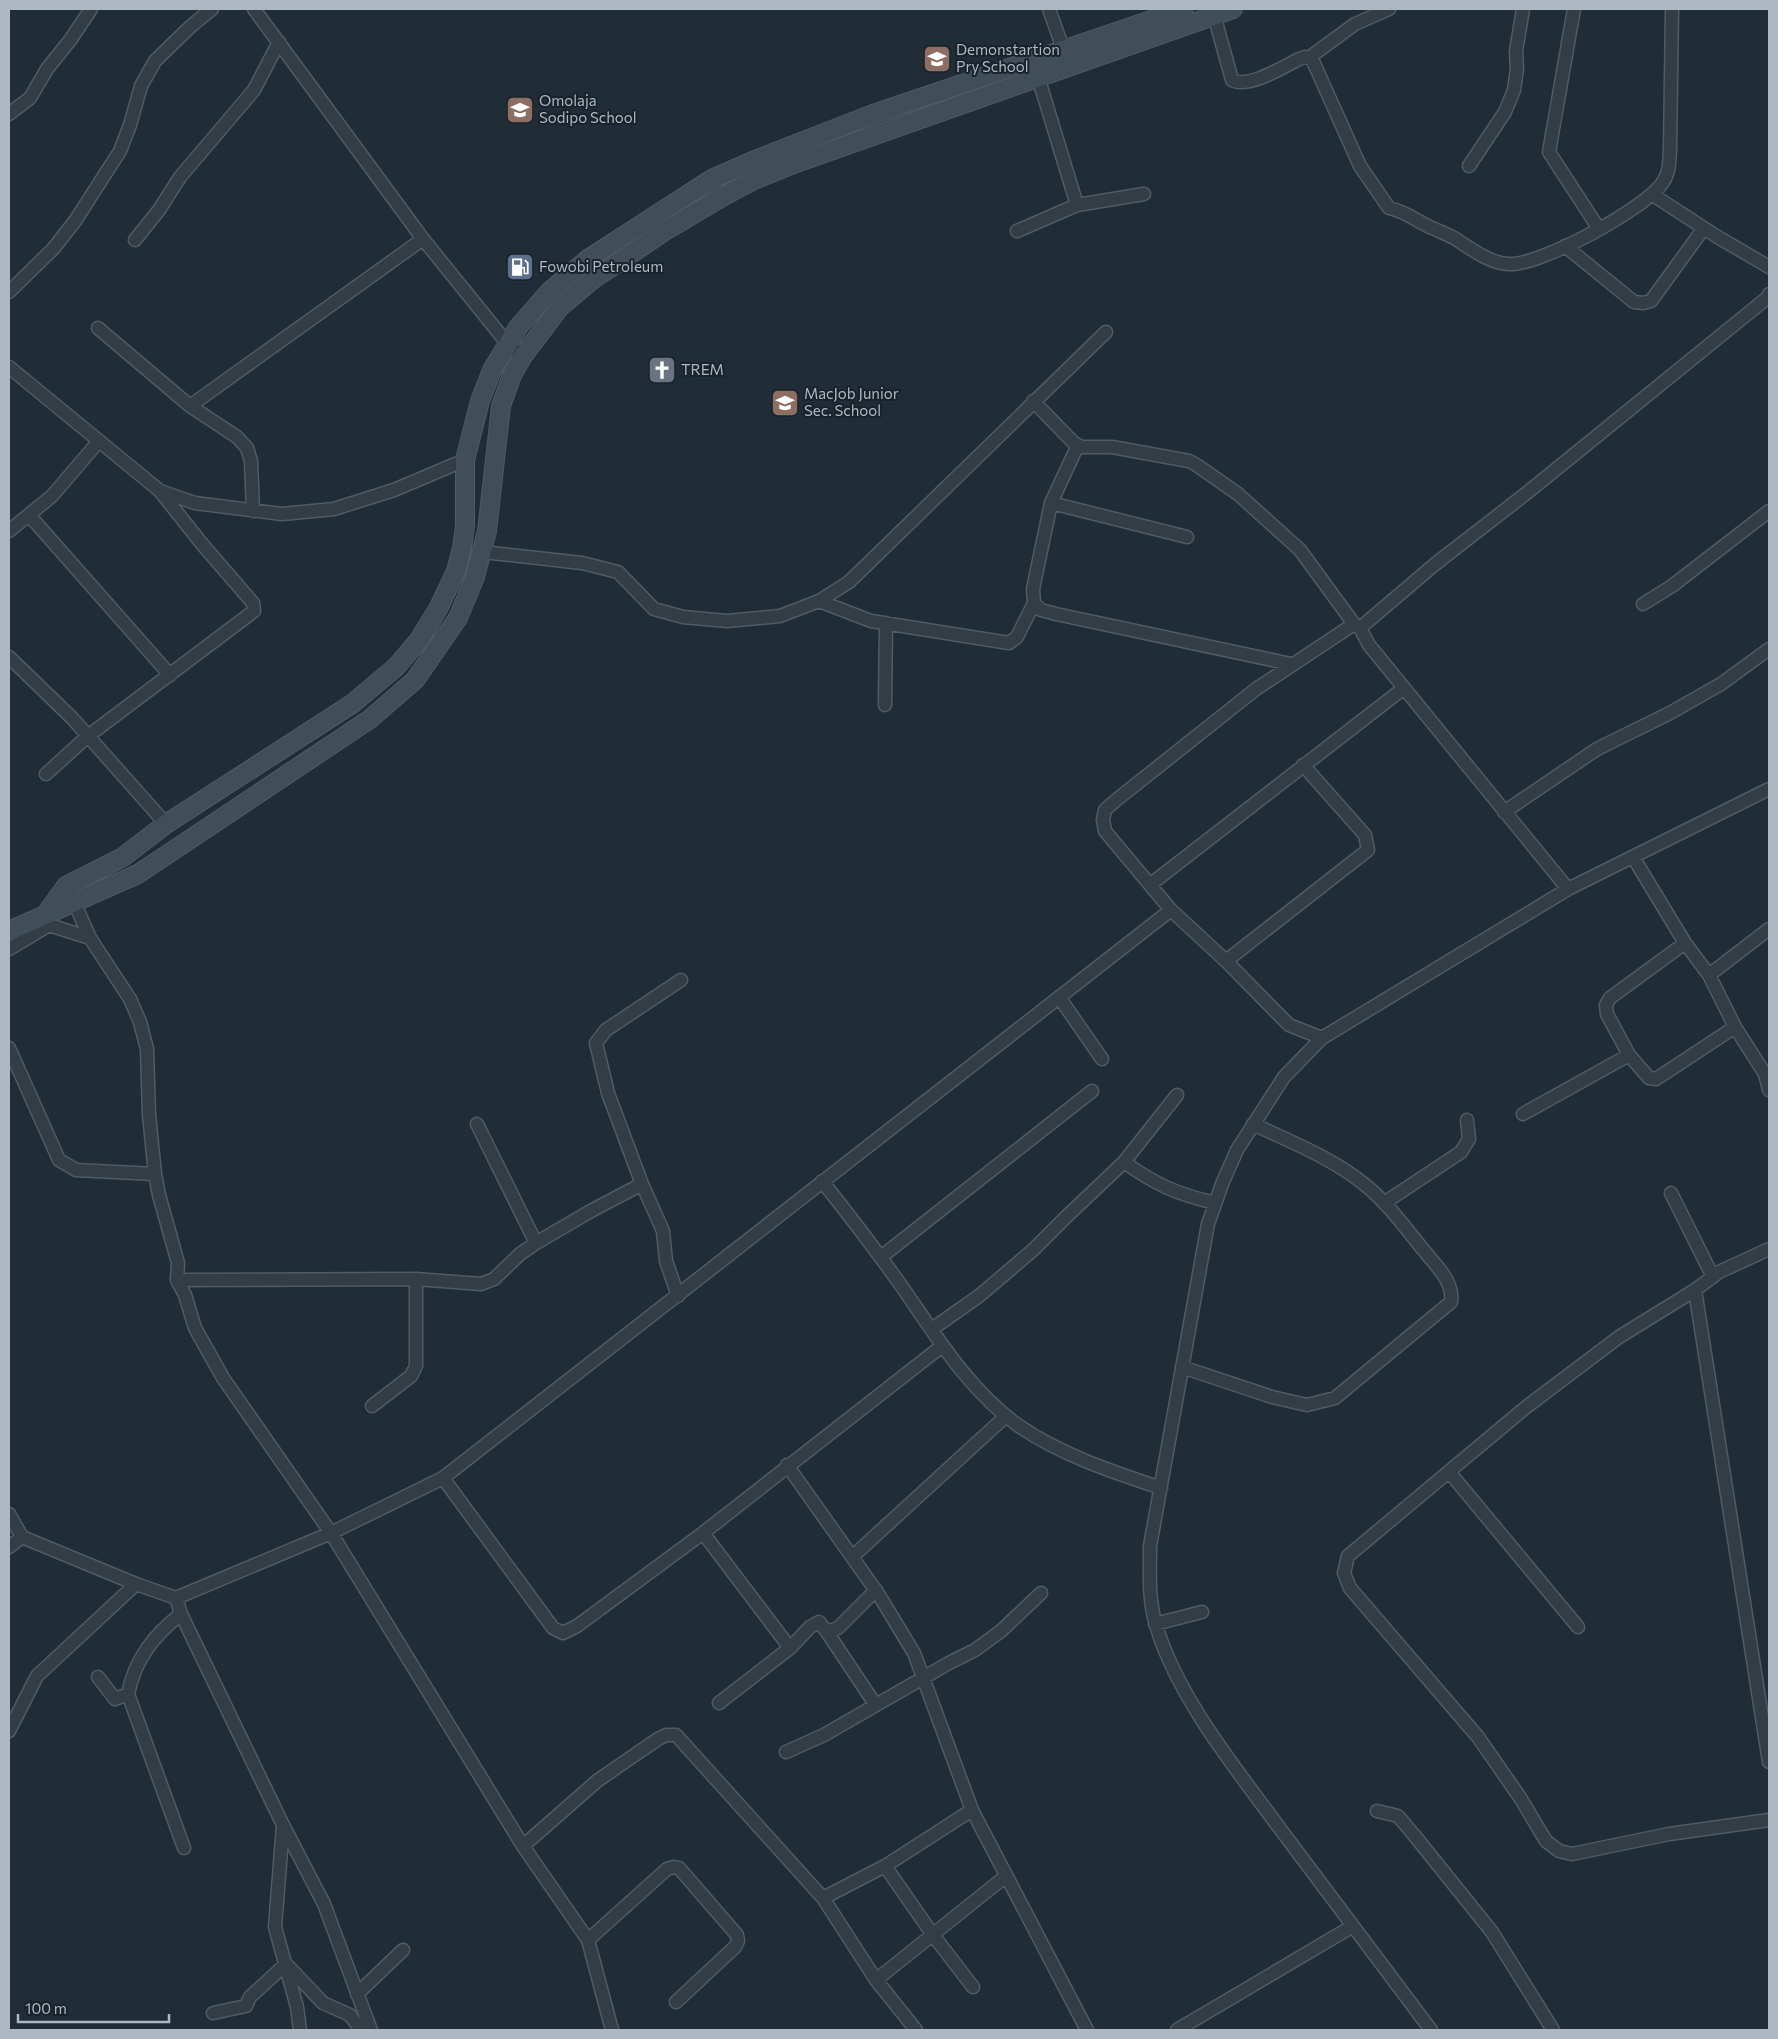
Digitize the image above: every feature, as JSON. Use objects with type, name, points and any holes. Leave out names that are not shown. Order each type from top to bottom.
[{"type":"main road","points":[[45,915],[66,886],[123,857],[166,824],[352,704],[396,667],[419,640],[438,609],[456,571],[465,526],[465,460],[480,401],[492,370],[519,326],[549,292],[588,259],[656,213],[712,179],[790,146],[873,114],[1182,9]]},
{"type":"main road","points":[[9,931],[138,874],[370,719],[415,680],[458,618],[483,552],[501,406],[512,375],[523,356],[560,307],[592,280],[665,231],[754,180],[796,163],[1233,9]]},
{"type":"street","points":[[9,114],[30,98],[47,69],[71,40],[91,9]]},
{"type":"street","points":[[9,292],[53,249],[75,221],[116,159],[130,126],[141,86],[155,61],[190,26],[212,9]]},
{"type":"street","points":[[254,9],[423,239],[507,343],[523,356]]},
{"type":"street","points":[[1049,9],[1069,66]]},
{"type":"street","points":[[1214,15],[1229,75],[1236,82],[1254,80],[1299,59],[1310,57],[1355,24],[1390,9]]},
{"type":"street","points":[[1469,166],[1505,112],[1514,90],[1517,69],[1516,51],[1523,9]]},
{"type":"street","points":[[1574,9],[1550,152],[1599,229]]},
{"type":"street","points":[[1310,57],[1317,66],[1360,166],[1389,208],[1406,212],[1495,261],[1508,264],[1528,262],[1599,229],[1653,195],[1663,184],[1668,173],[1672,9]]},
{"type":"street","points":[[135,240],[159,210],[180,178],[254,90],[279,42]]},
{"type":"street","points":[[1038,77],[1077,205]]},
{"type":"street","points":[[1017,231],[1077,205],[1144,194]]},
{"type":"street","points":[[1653,195],[1769,267]]},
{"type":"street","points":[[1565,246],[1634,302],[1643,303],[1651,301],[1704,228]]},
{"type":"street","points":[[190,406],[423,239]]},
{"type":"street","points":[[1322,1038],[1289,1025],[1226,961],[1171,910],[1151,884],[1116,847],[1105,831],[1102,820],[1105,810],[1160,763],[1256,688],[1291,664],[1357,626],[1528,492],[1767,298],[1769,294]]},
{"type":"street","points":[[98,328],[190,406],[237,437],[247,448],[251,461],[253,511]]},
{"type":"street","points":[[483,552],[582,564],[618,572],[654,609],[684,617],[727,621],[780,616],[819,601],[849,582],[1106,332]]},
{"type":"street","points":[[9,367],[160,491],[255,606],[254,611],[88,736],[46,774]]},
{"type":"street","points":[[1033,402],[1081,447],[1112,447],[1190,461],[1238,494],[1300,550],[1369,645],[1568,889]]},
{"type":"street","points":[[9,531],[52,496],[99,442]]},
{"type":"street","points":[[819,601],[871,621],[1009,643],[1018,637],[1034,603],[1032,589],[1051,503],[1078,445]]},
{"type":"street","points":[[160,491],[195,503],[282,514],[334,509],[394,490],[465,460]]},
{"type":"street","points":[[1051,503],[1187,537]]},
{"type":"street","points":[[1643,604],[1672,586],[1769,511]]},
{"type":"street","points":[[29,515],[170,675]]},
{"type":"street","points":[[1034,603],[1041,610],[1056,614],[1291,664]]},
{"type":"street","points":[[885,705],[886,623]]},
{"type":"street","points":[[1504,812],[1597,750],[1670,713],[1721,684],[1769,649]]},
{"type":"street","points":[[10,660],[88,736],[166,824]]},
{"type":"street","points":[[1151,884],[1404,688]]},
{"type":"street","points":[[1226,961],[1368,850],[1365,835],[1303,765]]},
{"type":"street","points":[[1431,2030],[1246,1783],[1201,1718],[1168,1657],[1156,1624],[1150,1591],[1150,1546],[1208,1224],[1237,1150],[1284,1077],[1322,1038],[1568,889],[1769,789]]},
{"type":"street","points":[[1633,857],[1685,943],[1709,975],[1735,1027],[1767,1075],[1769,1090]]},
{"type":"street","points":[[66,886],[76,902],[90,938],[130,999],[140,1022],[147,1048],[149,1115],[155,1174],[178,1264],[177,1280],[185,1295],[195,1328],[223,1378],[331,1533],[523,1846],[588,1940],[612,2030]]},
{"type":"street","points":[[9,1514],[22,1537],[136,1584],[176,1598],[331,1533],[443,1478],[1171,910]]},
{"type":"street","points":[[9,949],[49,925],[90,938]]},
{"type":"street","points":[[1709,975],[1769,929]]},
{"type":"street","points":[[1685,943],[1610,998],[1606,1005],[1607,1014],[1628,1055],[1649,1078],[1656,1079],[1735,1027]]},
{"type":"street","points":[[678,1296],[666,1261],[663,1231],[642,1184],[608,1092],[596,1042],[606,1030],[682,980]]},
{"type":"street","points":[[1059,997],[1102,1059]]},
{"type":"street","points":[[9,1048],[59,1160],[76,1170],[155,1174]]},
{"type":"street","points":[[1524,1114],[1628,1055]]},
{"type":"street","points":[[881,1257],[1092,1091]]},
{"type":"street","points":[[932,1329],[979,1296],[1033,1250],[1124,1162],[1177,1095]]},
{"type":"street","points":[[1384,1202],[1461,1152],[1469,1139],[1467,1120]]},
{"type":"street","points":[[477,1124],[536,1243]]},
{"type":"street","points":[[1182,1367],[1272,1397],[1307,1405],[1335,1398],[1452,1302],[1450,1286],[1439,1269],[1384,1202],[1364,1184],[1339,1166],[1253,1124]]},
{"type":"street","points":[[1124,1162],[1160,1186],[1187,1196],[1215,1203]]},
{"type":"street","points":[[822,1181],[881,1257],[942,1346],[981,1392],[1006,1416],[1047,1443],[1114,1473],[1161,1488]]},
{"type":"street","points":[[177,1280],[416,1279],[481,1284],[494,1279],[520,1254],[536,1243],[642,1184]]},
{"type":"street","points":[[1672,1193],[1713,1277]]},
{"type":"street","points":[[1769,1249],[1719,1272],[1695,1290],[1619,1337],[1525,1408],[1450,1473],[1348,1556],[1344,1573],[1350,1588],[1478,1737],[1521,1799],[1546,1841],[1559,1851],[1572,1854],[1669,1834],[1769,1820]]},
{"type":"street","points":[[372,1406],[411,1376],[416,1366],[416,1279]]},
{"type":"street","points":[[1695,1290],[1769,1762]]},
{"type":"street","points":[[443,1478],[553,1628],[564,1633],[577,1626],[703,1533],[787,1465],[942,1346]]},
{"type":"street","points":[[852,1557],[1006,1416]]},
{"type":"street","points":[[787,1465],[876,1590],[914,1653],[972,1810],[1086,2030]]},
{"type":"street","points":[[1450,1473],[1578,1627]]},
{"type":"street","points":[[703,1533],[790,1648]]},
{"type":"street","points":[[9,1547],[22,1537]]},
{"type":"street","points":[[9,1732],[37,1676],[136,1584]]},
{"type":"street","points":[[827,1632],[838,1628],[876,1590]]},
{"type":"street","points":[[786,1752],[824,1735],[875,1704],[975,1650],[1001,1631],[1041,1593]]},
{"type":"street","points":[[176,1598],[181,1614],[283,1825],[324,1904],[371,2030]]},
{"type":"street","points":[[1156,1624],[1202,1612]]},
{"type":"street","points":[[181,1614],[163,1629],[140,1658],[130,1683],[128,1694],[184,1848]]},
{"type":"street","points":[[719,1703],[790,1648],[810,1627],[819,1622],[875,1704]]},
{"type":"street","points":[[98,1677],[115,1699],[128,1694]]},
{"type":"street","points":[[523,1846],[597,1781],[658,1738],[666,1734],[676,1735],[823,1898],[876,1980],[916,2030]]},
{"type":"street","points":[[823,1898],[886,1866],[972,1810]]},
{"type":"street","points":[[1377,1811],[1398,1816],[1492,1932],[1553,2030]]},
{"type":"street","points":[[283,1825],[276,1927],[297,2007],[300,2030]]},
{"type":"street","points":[[588,1940],[667,1869],[674,1866],[679,1868],[737,1935],[738,1941],[735,1947],[676,2002]]},
{"type":"street","points":[[886,1866],[933,1935],[973,1987]]},
{"type":"street","points":[[876,1980],[1006,1876]]},
{"type":"street","points":[[1176,2030],[1353,1926]]},
{"type":"street","points":[[358,1994],[403,1950]]},
{"type":"street","points":[[213,2013],[246,2006],[250,1997],[286,1964]]},
{"type":"street","points":[[286,1964],[323,2003],[350,2016],[361,2030]]},
{"type":"place","name":"Demonstartion Pry School","points":[[937,59]]},
{"type":"place","name":"Omolaja Sodipo School","points":[[520,110]]},
{"type":"place","name":"Fowobi Petroleum","points":[[520,267]]},
{"type":"place","name":"TREM","points":[[662,370]]},
{"type":"place","name":"MacJob Junior Sec. School","points":[[785,403]]}]
